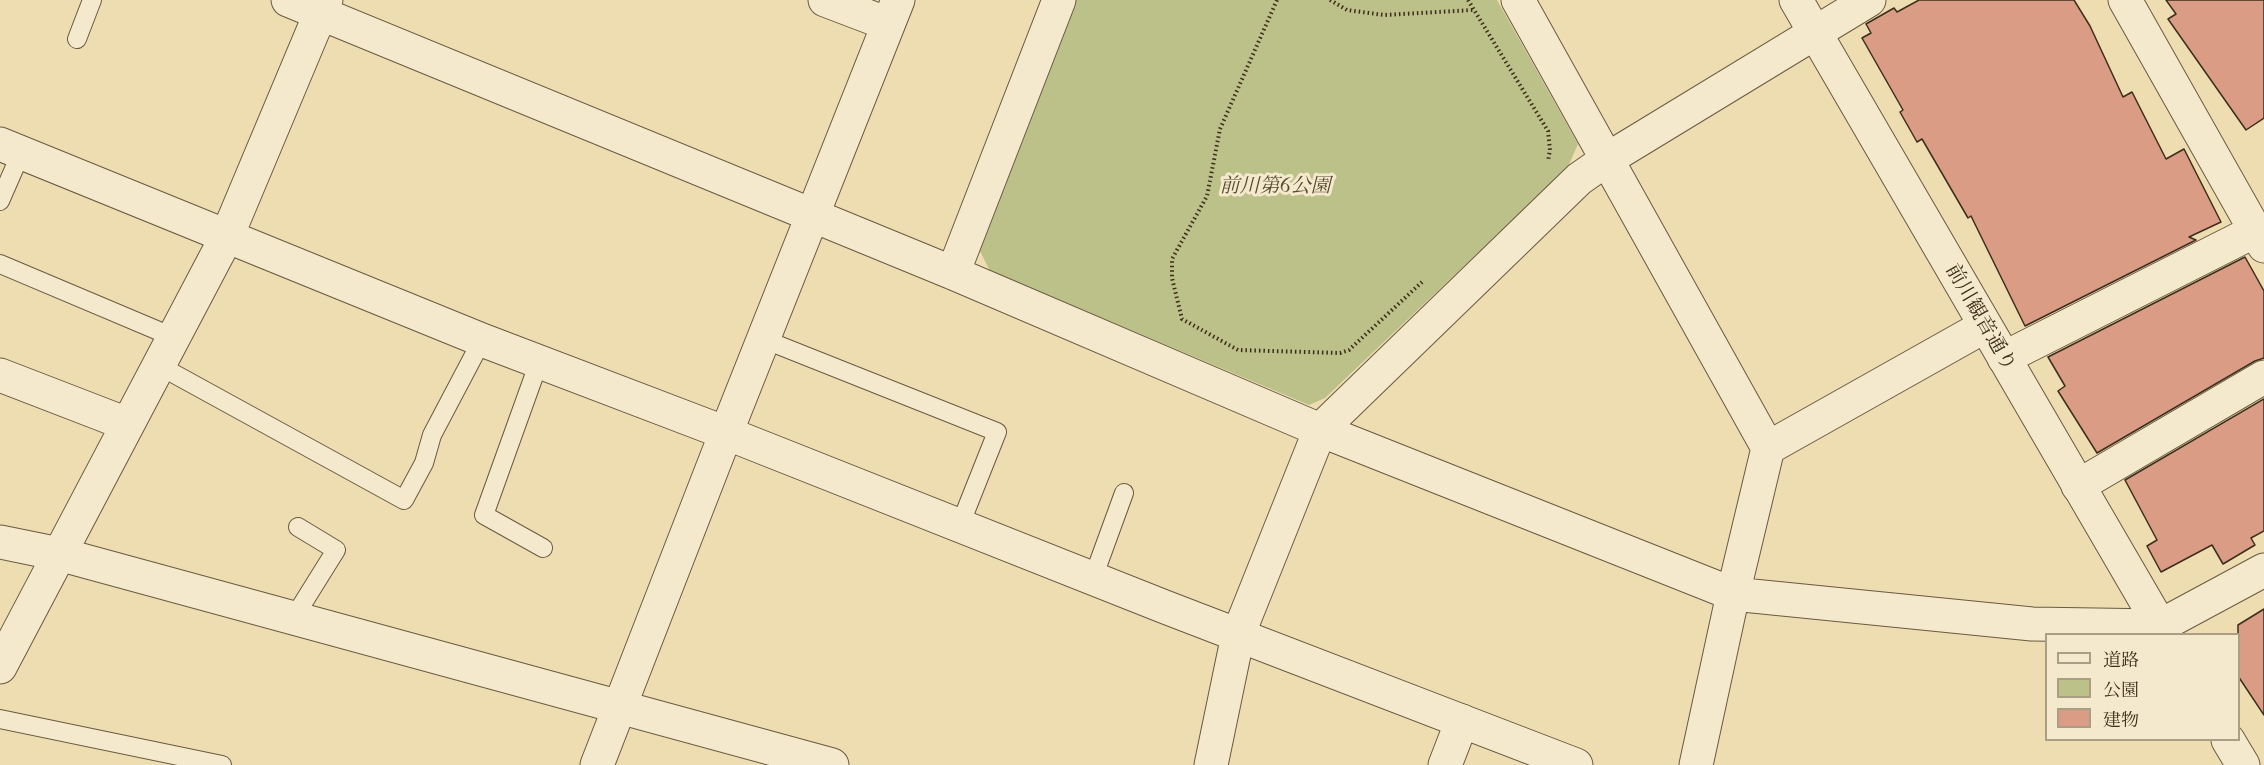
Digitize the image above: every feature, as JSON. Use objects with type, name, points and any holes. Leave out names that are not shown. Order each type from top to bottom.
[{"type":"street","points":[[288,0],[324,7],[1320,430],[1733,594],[2032,624],[2162,630],[2264,570]]},
{"type":"street","points":[[597,765],[893,12],[825,0]]},
{"type":"street","points":[[953,273],[1059,0]]},
{"type":"street","points":[[1518,0],[1768,448],[1696,765]]},
{"type":"street","name":"前川観音通り","points":[[1796,0],[2162,630]]},
{"type":"street","points":[[1211,765],[1238,635],[1320,430],[1579,178],[1869,0]]},
{"type":"street","points":[[2004,358],[2260,239],[2125,0]]},
{"type":"street","points":[[0,667],[227,236],[324,7]]},
{"type":"street","points":[[11,149],[482,340],[726,432],[1238,635],[1576,765]]},
{"type":"street","points":[[1768,448],[1985,326]]},
{"type":"street","points":[[0,375],[127,424]]},
{"type":"street","points":[[2078,486],[2264,377]]},
{"type":"street","points":[[0,542],[59,554],[832,765]]},
{"type":"street","points":[[1445,765],[1462,721]]},
{"type":"street","points":[[2229,741],[2243,765]]},
{"type":"lane","points":[[77,39],[92,0]]},
{"type":"lane","points":[[0,201],[11,149]]},
{"type":"lane","points":[[0,264],[166,351],[404,500],[424,463],[432,435],[482,340]]},
{"type":"lane","points":[[763,339],[997,432],[960,525]]},
{"type":"lane","points":[[539,362],[484,514],[543,548]]},
{"type":"lane","points":[[1093,578],[1124,493]]},
{"type":"lane","points":[[293,619],[336,550],[298,527]]},
{"type":"lane","points":[[0,719],[222,765]]},
{"type":"path","points":[[1277,0],[1220,129],[1207,196],[1172,259],[1172,278],[1182,319],[1238,350],[1341,353],[1349,350],[1427,276]]},
{"type":"path","points":[[1330,0],[1347,10],[1384,15],[1473,10]]},
{"type":"path","points":[[1468,0],[1548,131],[1550,150],[1548,162]]},
{"type":"green space","name":"前川第6公園","points":[[1073,0],[1497,0],[1578,144],[1568,167],[1325,398],[1309,405],[990,271],[979,249]]},
{"type":"building","points":[[1919,0],[2074,0],[2090,26],[2123,97],[2132,92],[2166,159],[2184,149],[2221,222],[2189,237],[2196,240],[2025,326],[1971,216],[1968,218],[1922,139],[1917,142],[1900,112],[1903,110],[1862,38],[1871,33],[1866,24],[1894,8],[1897,12]]},
{"type":"building","points":[[2166,0],[2264,0],[2264,118],[2246,130],[2168,19],[2176,14]]},
{"type":"building","points":[[2245,257],[2264,291],[2264,358],[2255,361],[2097,453],[2058,391],[2065,386],[2048,357]]},
{"type":"building","points":[[2264,399],[2264,531],[2251,538],[2255,545],[2223,564],[2212,545],[2161,572],[2147,546],[2157,540],[2125,480]]},
{"type":"building","points":[[2264,609],[2264,715],[2240,679],[2238,625]]}]
